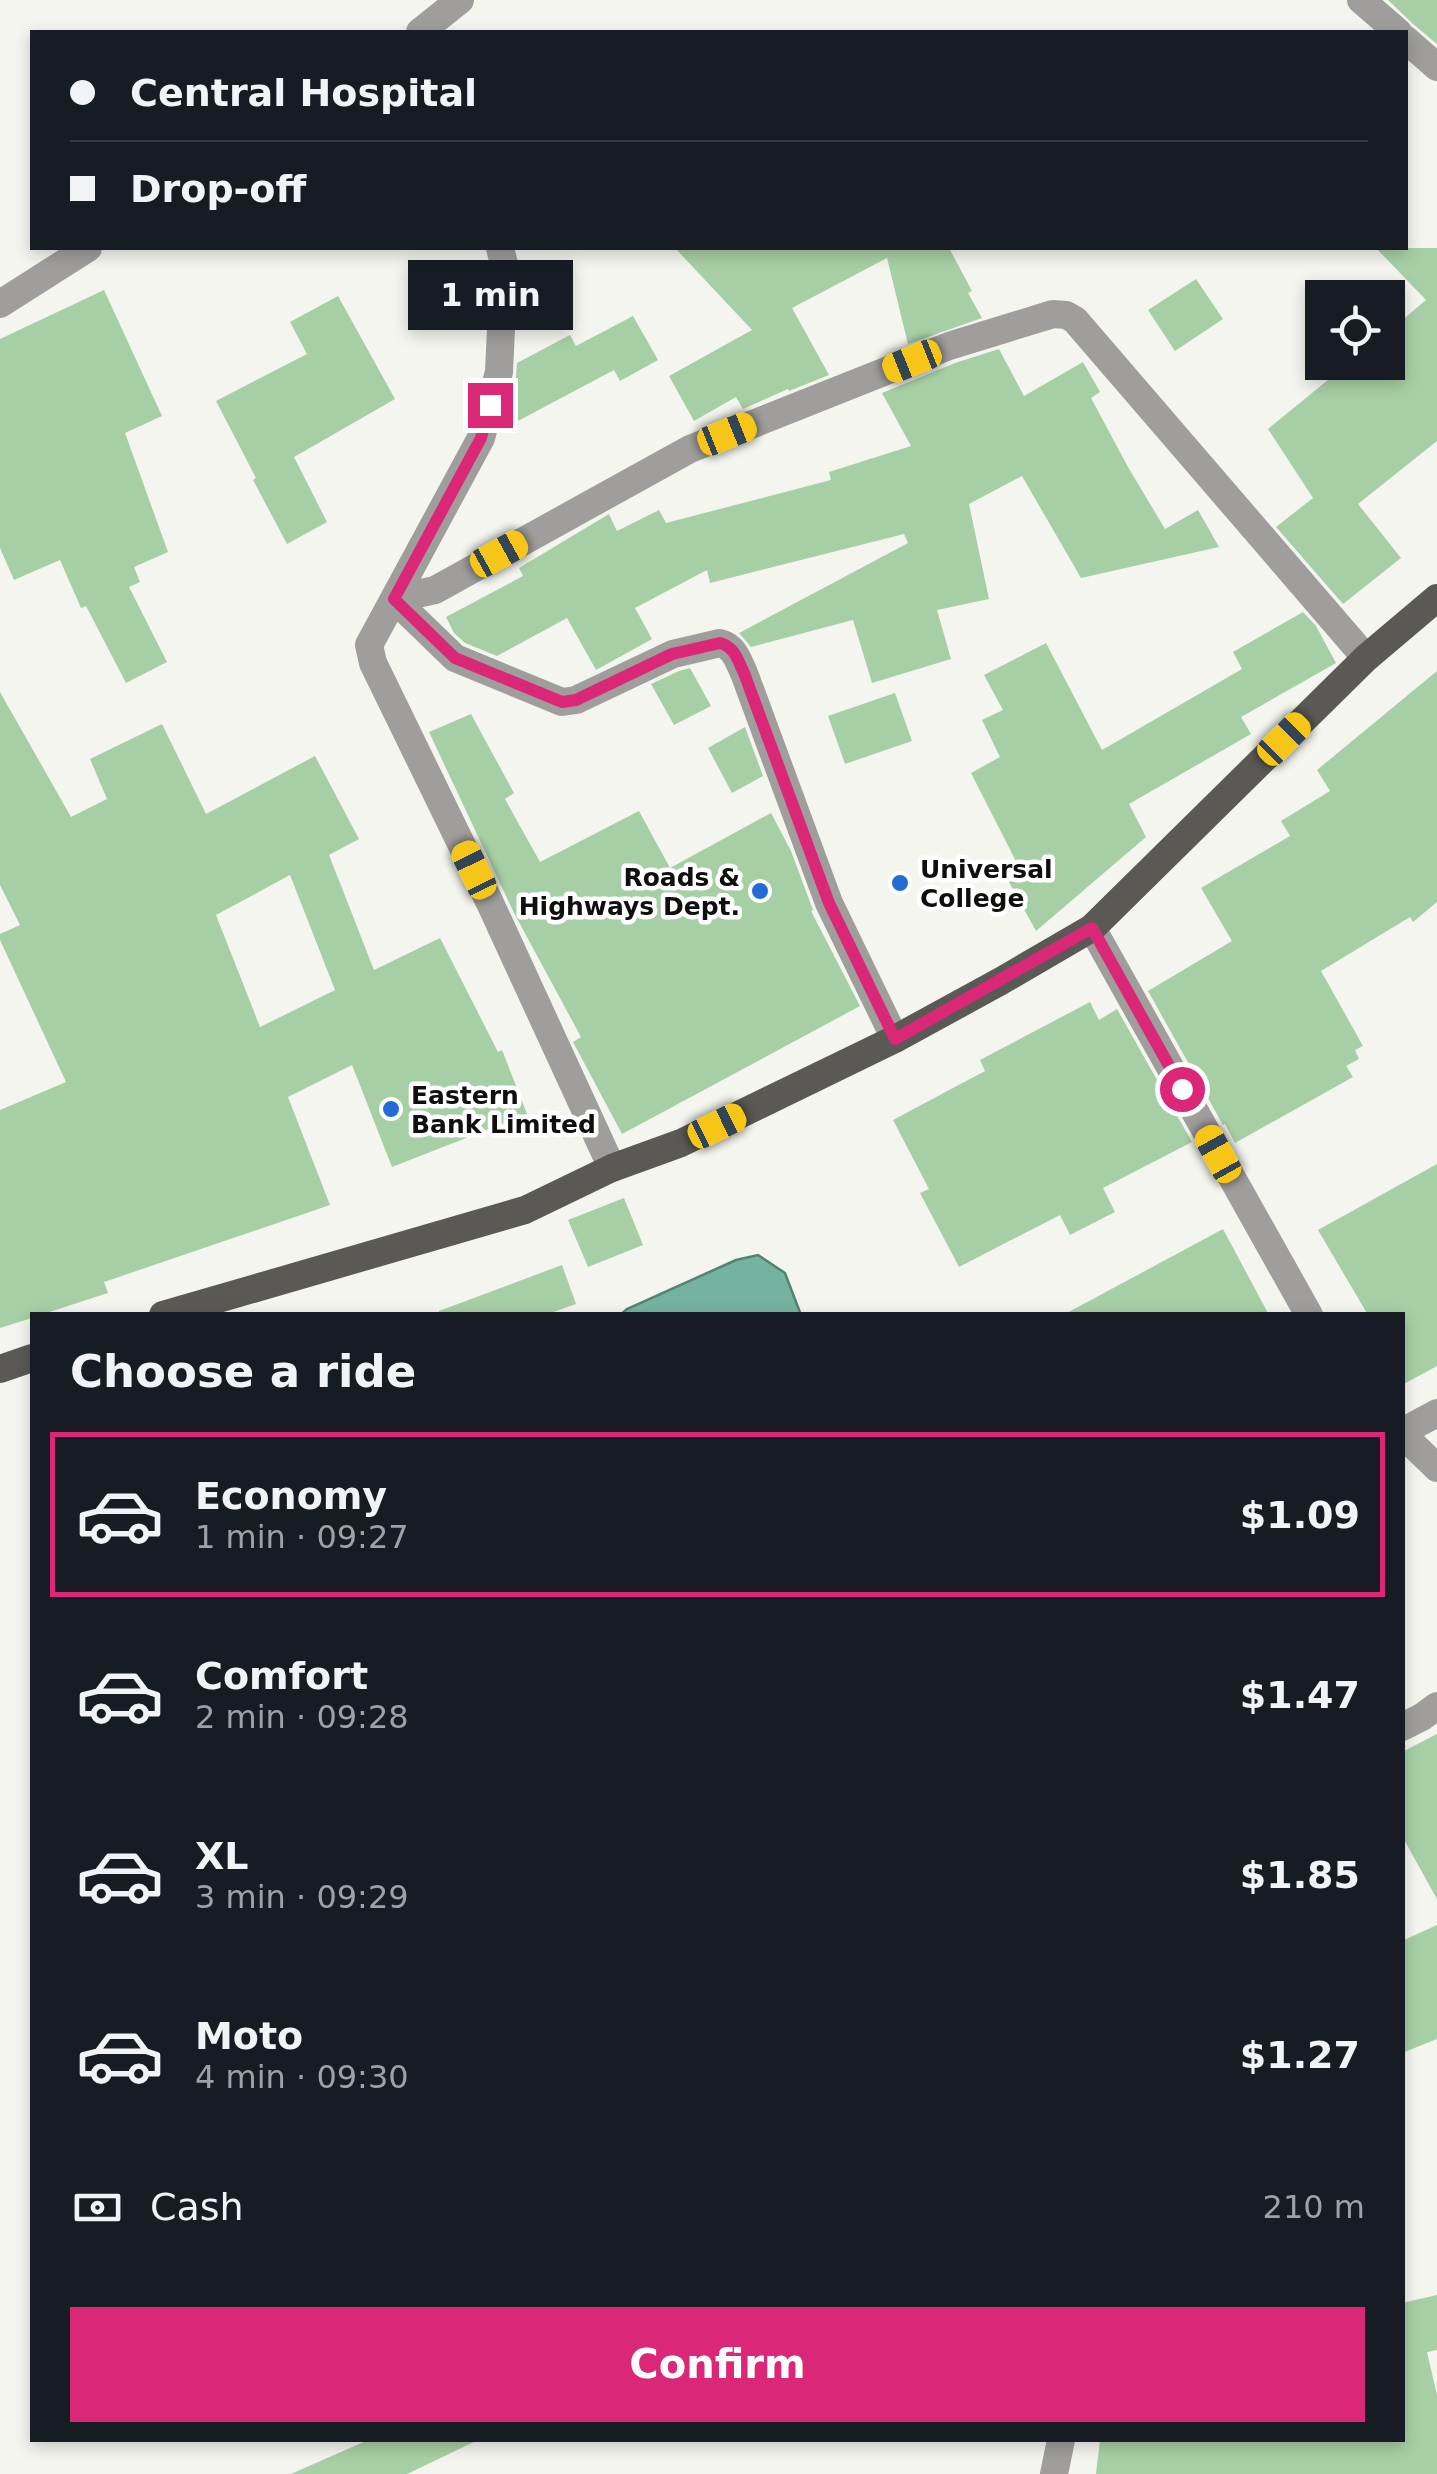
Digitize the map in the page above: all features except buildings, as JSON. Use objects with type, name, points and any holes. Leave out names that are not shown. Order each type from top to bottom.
[{"type":"main road","points":[[173,1312],[525,1210],[612,1168],[681,1143],[895,1039],[1092,928],[1366,658],[1437,598]]},
{"type":"main road","points":[[0,1368],[30,1359]]},
{"type":"street","points":[[422,30],[460,0]]},
{"type":"street","points":[[1361,0],[1396,30]]},
{"type":"street","points":[[1408,41],[1437,66]]},
{"type":"street","points":[[0,304],[85,250]]},
{"type":"street","points":[[500,250],[504,264],[499,372],[481,438],[369,645],[373,663],[490,903],[612,1168]]},
{"type":"street","points":[[394,599],[435,590],[690,449],[949,346],[1053,314],[1075,320],[1366,658]]},
{"type":"street","points":[[394,599],[455,658],[562,702],[576,700],[672,654],[720,643],[728,645],[744,673],[829,903],[895,1039]]},
{"type":"street","points":[[1092,928],[1307,1312]]},
{"type":"street","points":[[1405,1431],[1437,1412]]},
{"type":"street","points":[[1405,1436],[1437,1468]]},
{"type":"street","points":[[1405,1726],[1437,1706]]},
{"type":"street","points":[[1054,2474],[1061,2442]]},
{"type":"shaded area","points":[[758,1255],[785,1273],[800,1312],[624,1312],[627,1309],[736,1260]]},
{"type":"place","name":"Universal College","points":[[900,883]]},
{"type":"place","name":"Roads & Highways Dept.","points":[[760,891]]},
{"type":"place","name":"Eastern Bank Limited","points":[[391,1109]]},
{"type":"route","points":[[490,405],[481,438],[394,599],[455,658],[562,702],[576,700],[672,654],[720,643],[728,645],[744,673],[829,903],[895,1039],[1092,928],[1182,1089]]}]
